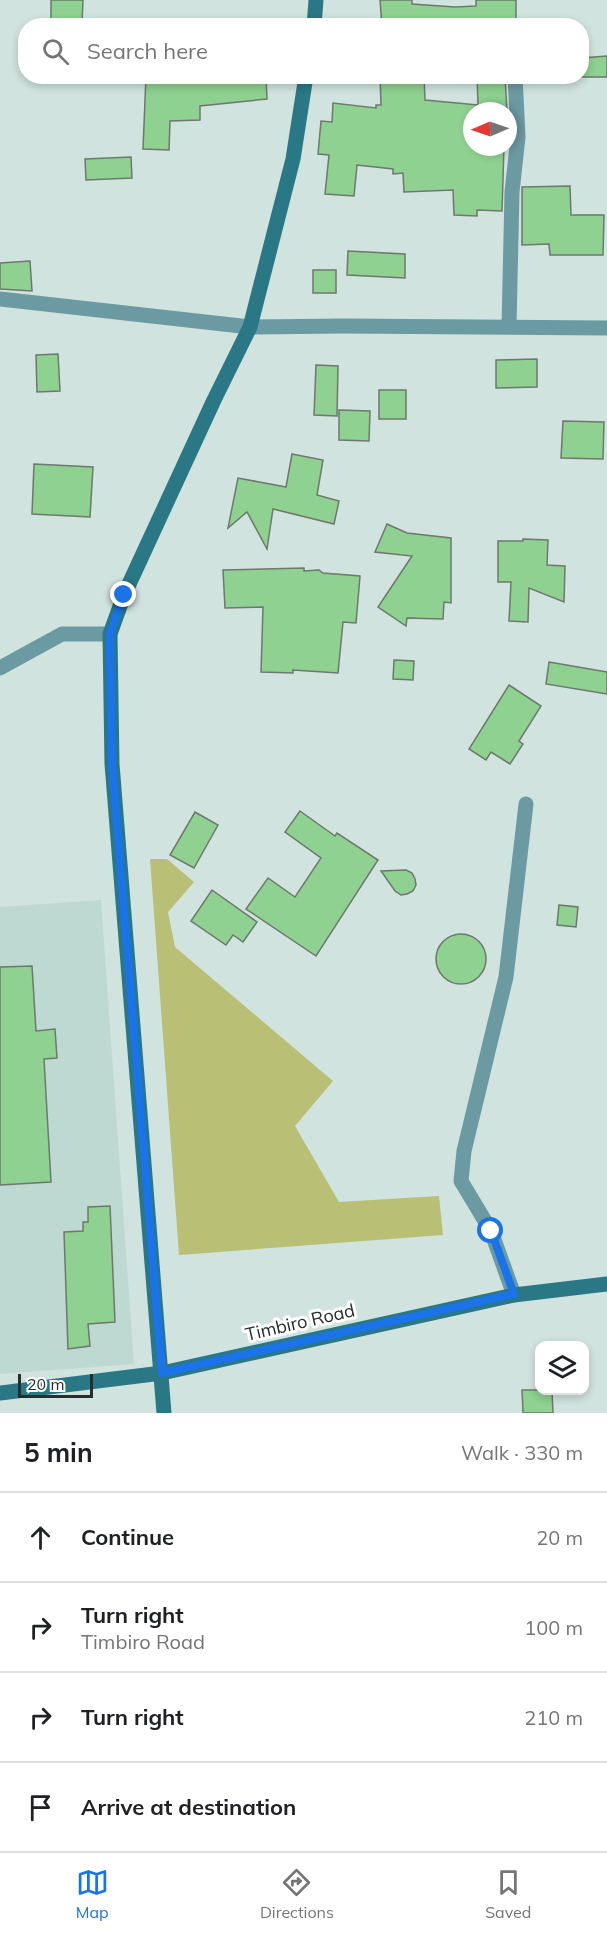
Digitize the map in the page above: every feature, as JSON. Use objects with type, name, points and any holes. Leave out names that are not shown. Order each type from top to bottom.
[{"type":"street","points":[[315,18],[316,0]]},
{"type":"street","points":[[164,1413],[112,764],[110,634],[124,595],[250,327],[293,159],[305,84]]},
{"type":"street","points":[[509,326],[512,192],[518,137],[515,84]]},
{"type":"street","points":[[0,299],[250,327],[607,328]]},
{"type":"street","points":[[0,668],[62,634],[110,634]]},
{"type":"street","points":[[514,1294],[491,1231],[461,1181],[464,1150],[506,977],[526,804]]},
{"type":"street","name":"Timbiro Road","points":[[0,1393],[162,1373],[514,1294],[607,1284]]},
{"type":"shaded area","points":[[101,900],[134,1364],[0,1374],[0,907]]},
{"type":"green space","points":[[150,859],[167,859],[194,882],[168,912],[175,947],[333,1081],[295,1126],[339,1202],[439,1196],[443,1235],[179,1255]]},
{"type":"building","points":[[51,0],[83,0],[82,18],[51,18]]},
{"type":"building","points":[[380,0],[412,0],[412,4],[455,7],[476,6],[476,0],[516,0],[516,18],[381,18]]},
{"type":"building","points":[[607,56],[607,77],[589,77],[589,57]]},
{"type":"building","points":[[146,84],[266,84],[267,99],[200,106],[200,120],[170,121],[169,150],[143,149]]},
{"type":"building","points":[[380,84],[424,84],[425,100],[463,104],[463,156],[504,156],[502,211],[477,210],[477,216],[454,215],[453,190],[404,192],[403,173],[393,174],[393,169],[357,165],[354,196],[325,194],[329,155],[318,154],[321,121],[332,122],[333,103],[376,108],[376,105],[381,105]]},
{"type":"building","points":[[477,84],[505,84],[506,102],[478,102]]},
{"type":"building","points":[[131,157],[132,178],[86,180],[85,159]]},
{"type":"building","points":[[570,186],[571,215],[604,215],[603,255],[550,255],[549,244],[522,245],[522,187]]},
{"type":"building","points":[[348,251],[405,254],[405,278],[347,275]]},
{"type":"building","points":[[30,261],[32,291],[0,289],[0,263]]},
{"type":"building","points":[[313,270],[336,270],[336,293],[313,293]]},
{"type":"building","points":[[58,354],[60,391],[37,392],[36,355]]},
{"type":"building","points":[[537,359],[537,387],[496,388],[496,360]]},
{"type":"building","points":[[316,365],[338,366],[337,416],[314,415]]},
{"type":"building","points":[[379,390],[406,390],[406,419],[379,419]]},
{"type":"building","points":[[339,410],[370,411],[369,441],[339,440]]},
{"type":"building","points":[[563,421],[604,422],[603,459],[561,458]]},
{"type":"building","points":[[292,454],[323,460],[317,495],[339,501],[334,524],[273,509],[267,549],[247,512],[228,528],[238,478],[286,487]]},
{"type":"building","points":[[34,464],[93,467],[90,517],[32,514]]},
{"type":"building","points":[[387,524],[407,533],[451,538],[451,603],[444,602],[443,619],[407,618],[406,626],[378,607],[412,556],[375,552]]},
{"type":"building","points":[[523,539],[548,540],[547,565],[565,566],[564,602],[529,588],[528,622],[509,621],[511,582],[498,582],[498,541],[523,541]]},
{"type":"building","points":[[304,568],[304,571],[319,570],[323,573],[360,576],[356,623],[343,622],[338,673],[293,670],[293,673],[261,672],[263,607],[225,608],[223,570]]},
{"type":"building","points":[[394,660],[414,661],[413,680],[393,679]]},
{"type":"building","points":[[549,662],[607,672],[607,694],[546,684]]},
{"type":"building","points":[[509,685],[541,706],[519,741],[523,744],[510,764],[491,752],[486,760],[469,749]]},
{"type":"building","points":[[300,811],[335,836],[337,833],[378,860],[316,956],[246,909],[268,878],[295,897],[321,858],[285,832]]},
{"type":"building","points":[[195,812],[218,825],[194,868],[170,855]]},
{"type":"building","points":[[406,870],[412,873],[416,885],[413,891],[401,895],[395,891],[381,871]]},
{"type":"building","points":[[212,890],[257,922],[243,942],[233,935],[226,945],[191,921]]},
{"type":"building","points":[[559,905],[578,907],[576,927],[557,925]]},
{"type":"building","points":[[456,934],[466,934],[479,941],[486,954],[486,964],[479,977],[466,984],[456,984],[447,980],[440,973],[436,964],[436,954],[440,945],[447,938]]},
{"type":"building","points":[[32,966],[36,1031],[55,1029],[57,1058],[44,1059],[51,1182],[0,1185],[0,967]]},
{"type":"building","points":[[110,1206],[115,1322],[88,1324],[90,1346],[68,1349],[64,1232],[83,1231],[83,1222],[88,1222],[88,1207]]},
{"type":"building","points":[[522,1390],[535,1390],[535,1395],[552,1395],[553,1413],[523,1413]]},
{"type":"route","points":[[124,595],[110,634],[112,764],[162,1373],[514,1294],[491,1231]]}]
